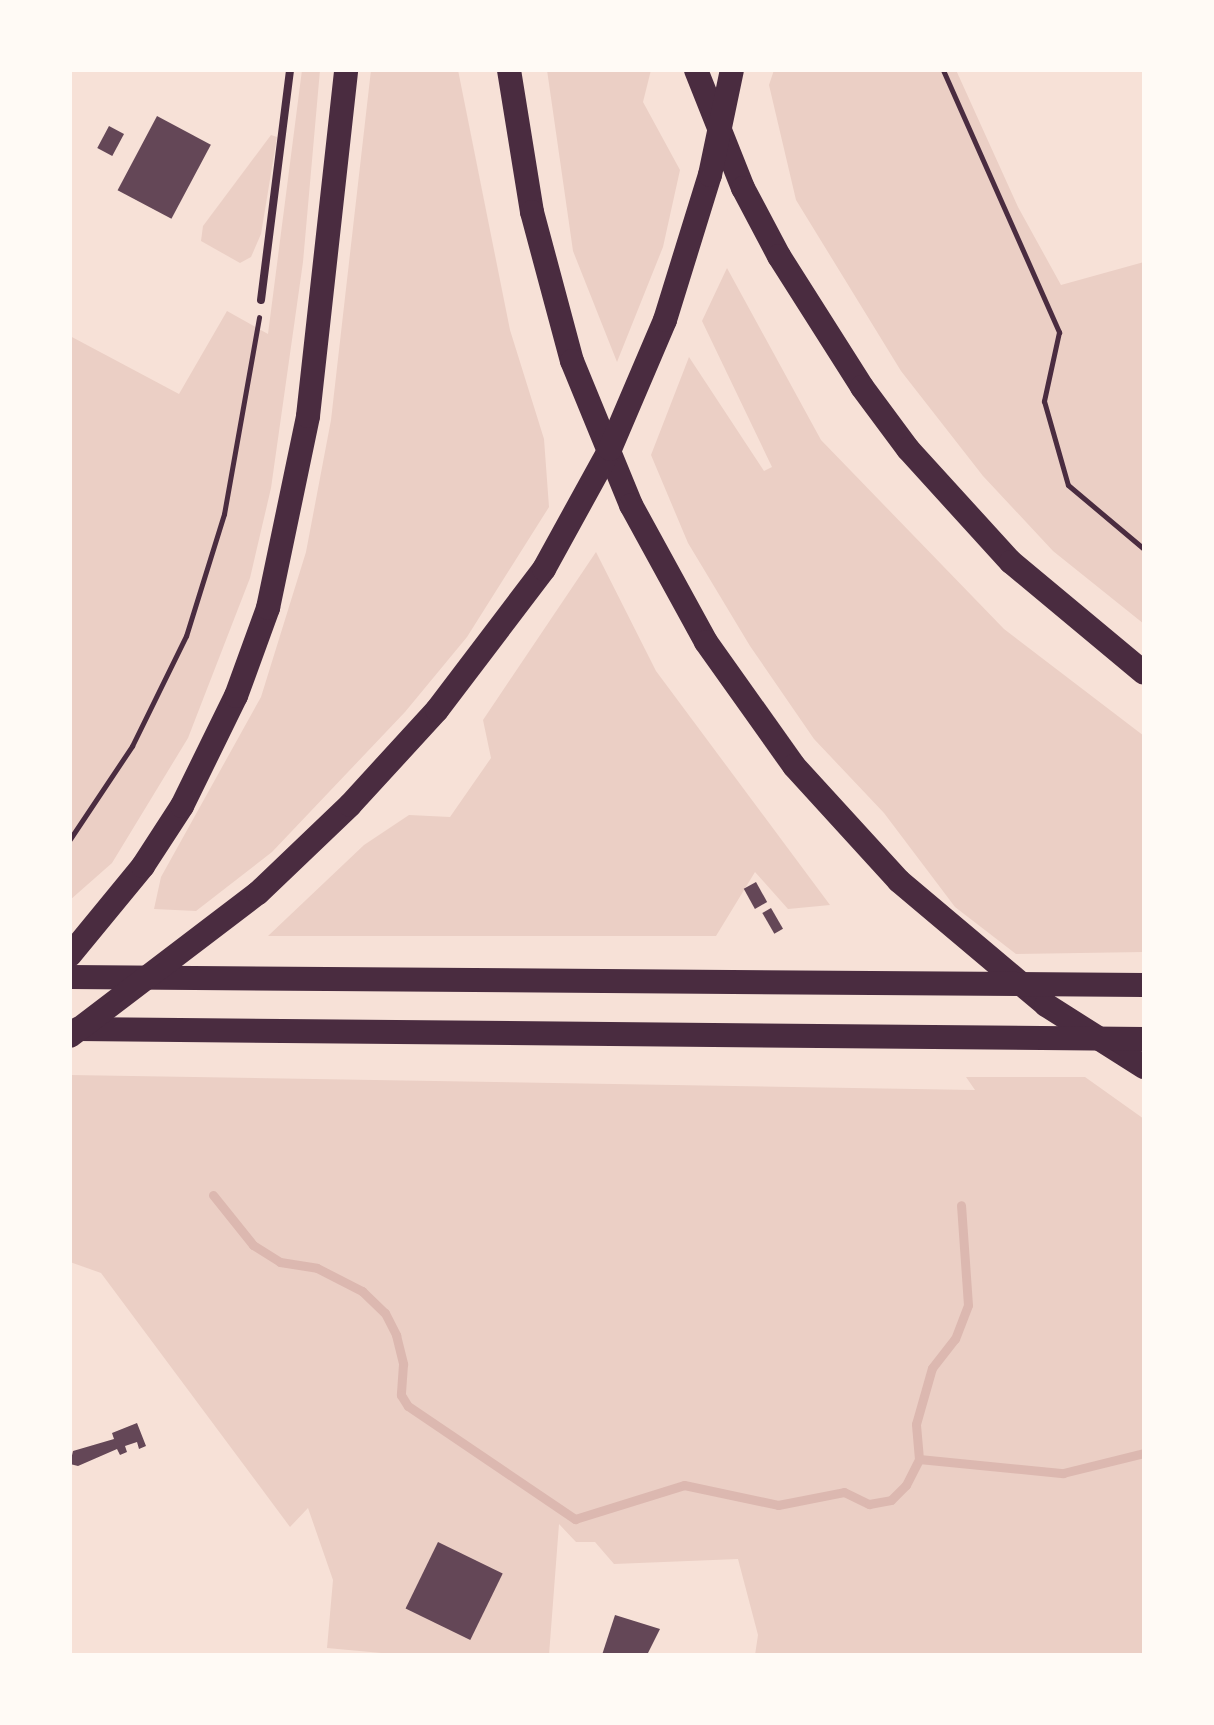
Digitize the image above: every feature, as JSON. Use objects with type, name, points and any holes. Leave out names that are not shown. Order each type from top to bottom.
[{"type":"highway","points":[[70,955],[122,894],[182,806],[211,752],[249,665],[275,583],[308,416],[346,70]]},
{"type":"highway","points":[[509,70],[532,212],[572,361],[631,505],[706,642],[794,766],[899,881],[1046,1005],[1144,1067]]},
{"type":"highway","points":[[696,70],[743,188],[779,256],[862,387],[908,449],[1011,562],[1144,673]]},
{"type":"highway","points":[[70,1036],[258,893],[394,760],[478,660],[544,569],[610,449],[665,320],[710,175],[732,70]]},
{"type":"highway","points":[[70,977],[1144,985]]},
{"type":"highway","points":[[70,1029],[1144,1039]]},
{"type":"street","points":[[261,300],[290,70]]},
{"type":"path","points":[[943,70],[1059,332],[1044,401],[1068,485],[1144,549]]},
{"type":"path","points":[[70,838],[132,746],[186,636],[224,514],[261,300]]},
{"type":"shaded area","points":[[302,70],[320,70],[303,262],[271,488],[250,578],[188,738],[112,863],[70,900],[70,336],[179,394],[227,311],[268,334]]},
{"type":"shaded area","points":[[371,70],[458,70],[510,330],[544,439],[549,507],[467,637],[405,712],[272,852],[196,911],[154,909],[161,877],[261,697],[306,552],[331,420]]},
{"type":"shaded area","points":[[547,70],[651,70],[643,102],[680,170],[663,247],[617,362],[573,251]]},
{"type":"shaded area","points":[[774,70],[956,70],[1018,207],[1061,285],[1144,262],[1144,624],[1053,551],[983,476],[901,371],[796,200],[769,85]]},
{"type":"shaded area","points":[[271,135],[277,137],[261,234],[251,257],[240,263],[201,241],[203,226]]},
{"type":"shaded area","points":[[727,268],[821,440],[1004,629],[1144,736],[1144,952],[1016,954],[955,907],[884,813],[814,739],[750,646],[688,543],[651,455],[689,357],[764,471],[772,467],[702,321]]},
{"type":"shaded area","points":[[596,552],[656,671],[830,905],[788,909],[755,872],[716,936],[268,936],[364,845],[409,815],[450,817],[491,758],[483,720]]},
{"type":"shaded area","points":[[70,1075],[975,1090],[966,1077],[1085,1077],[1144,1119],[1144,1655],[755,1655],[758,1635],[738,1559],[614,1564],[595,1542],[576,1542],[559,1524],[549,1655],[403,1655],[327,1648],[333,1580],[308,1508],[290,1527],[101,1273],[70,1262]]},
{"type":"building","points":[[157,116],[211,145],[171,219],[118,190]]},
{"type":"building","points":[[109,126],[124,134],[112,156],[97,148]]},
{"type":"building","points":[[756,882],[767,902],[755,909],[744,889]]},
{"type":"building","points":[[771,908],[783,929],[774,934],[762,913]]},
{"type":"building","points":[[137,1423],[146,1446],[139,1449],[137,1442],[125,1446],[127,1452],[120,1455],[117,1449],[78,1466],[70,1464],[73,1451],[114,1439],[112,1433]]},
{"type":"building","points":[[438,1542],[503,1574],[470,1640],[406,1609]]},
{"type":"building","points":[[615,1615],[660,1629],[647,1655],[602,1655]]},
{"type":"waterway","points":[[213,1195],[253,1245],[280,1262],[317,1268],[362,1291],[385,1313],[396,1335],[403,1364],[401,1395],[408,1406],[575,1519],[684,1485],[778,1505],[844,1492],[869,1504],[891,1500],[906,1485],[919,1459],[916,1424],[932,1368],[955,1339],[968,1305],[961,1205]]},
{"type":"waterway","points":[[919,1459],[1063,1473],[1144,1453]]}]
